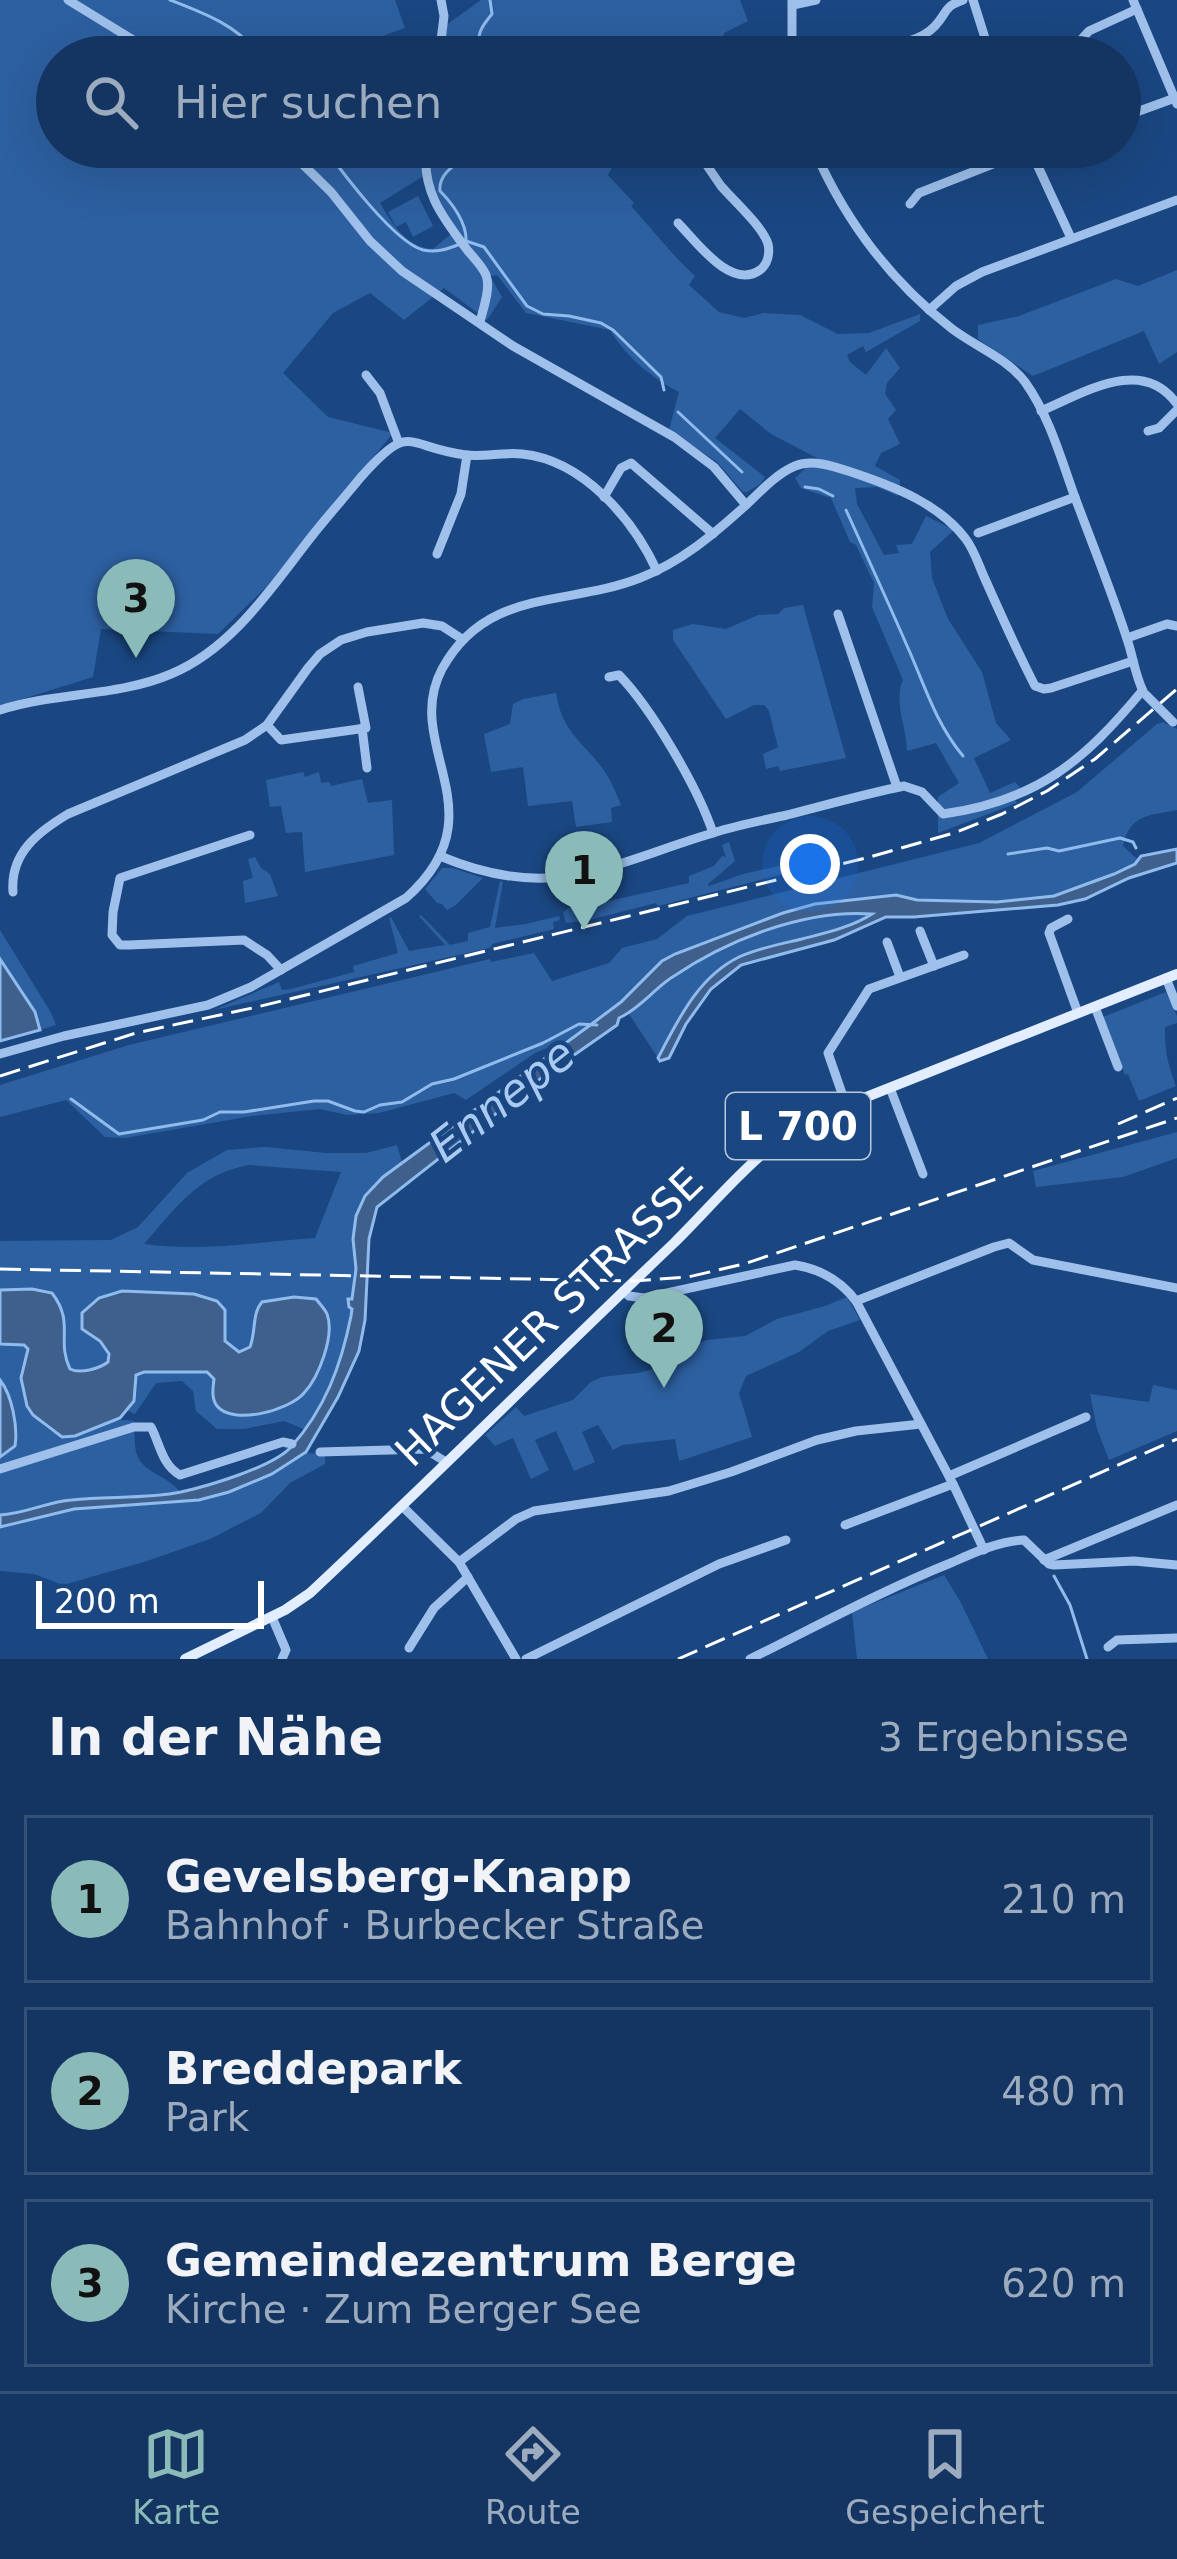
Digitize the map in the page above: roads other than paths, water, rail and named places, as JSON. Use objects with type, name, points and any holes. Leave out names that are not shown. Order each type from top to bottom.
[{"type":"main road","name":"HAGENER STRASSE","points":[[185,1659],[310,1593],[791,1130],[1172,976]]},
{"type":"street","points":[[68,0],[127,36]]},
{"type":"street","points":[[441,0],[442,36]]},
{"type":"street","points":[[792,36],[793,3],[816,0]]},
{"type":"street","points":[[916,36],[931,29],[947,7],[963,0]]},
{"type":"street","points":[[973,0],[984,36]]},
{"type":"street","points":[[1084,36],[1135,4],[1176,101],[1141,112]]},
{"type":"street","points":[[306,168],[402,271],[580,387],[674,437],[714,467],[746,505]]},
{"type":"street","points":[[427,168],[433,201],[486,275],[480,322]]},
{"type":"street","points":[[678,223],[724,270],[752,273],[766,262],[766,238],[709,168]]},
{"type":"street","points":[[823,168],[859,234],[888,270],[929,310],[1021,377],[1041,411],[1075,497],[1144,693],[1175,723]]},
{"type":"street","points":[[910,204],[919,193],[982,168]]},
{"type":"street","points":[[1041,168],[1071,238]]},
{"type":"street","points":[[929,310],[968,278],[1177,200]]},
{"type":"street","points":[[366,376],[380,393],[398,442]]},
{"type":"street","points":[[1041,411],[1124,379],[1140,380],[1163,389],[1177,407],[1160,428],[1148,431]]},
{"type":"street","points":[[0,710],[139,684],[171,674],[201,657],[242,622],[361,477],[398,442],[414,441],[467,455],[526,454],[563,467],[623,513],[657,571]]},
{"type":"street","points":[[437,554],[461,494],[467,455]]},
{"type":"street","points":[[604,496],[621,468],[631,463],[713,534]]},
{"type":"street","points":[[0,1054],[208,1005],[250,987],[406,898],[440,856],[450,810],[431,710],[439,674],[462,639],[502,611],[657,571],[713,534],[796,465],[833,466],[884,483],[921,501],[966,539],[1035,686],[1051,688],[1133,661]]},
{"type":"street","points":[[978,533],[1075,497]]},
{"type":"street","points":[[838,614],[897,787]]},
{"type":"street","points":[[13,892],[20,854],[45,828],[239,743],[267,724],[320,654],[340,640],[423,623],[442,626],[462,639]]},
{"type":"street","points":[[1127,638],[1172,625]]},
{"type":"street","points":[[609,677],[619,675],[637,696],[698,794],[712,832]]},
{"type":"street","points":[[267,724],[281,740],[366,728],[358,686]]},
{"type":"street","points":[[440,856],[484,872],[552,879],[620,866],[712,832],[897,787],[922,792],[943,814],[964,811],[1057,776],[1144,693]]},
{"type":"street","points":[[362,728],[367,768]]},
{"type":"street","points":[[250,835],[120,878],[112,934],[120,945],[244,940],[281,970]]},
{"type":"street","points":[[1068,919],[1049,933],[1078,1013]]},
{"type":"street","points":[[920,931],[934,966]]},
{"type":"street","points":[[887,943],[900,976]]},
{"type":"street","points":[[846,1105],[829,1060],[830,1047],[868,989],[964,956]]},
{"type":"street","points":[[1172,976],[1177,1006]]},
{"type":"street","points":[[1095,1007],[1118,1067]]},
{"type":"street","points":[[890,1088],[923,1174]]},
{"type":"street","points":[[856,1301],[1010,1243],[1033,1260],[1177,1288]]},
{"type":"street","points":[[623,1291],[644,1298],[795,1265],[830,1276],[856,1301],[984,1550]]},
{"type":"street","points":[[845,1525],[1086,1417]]},
{"type":"street","points":[[459,1562],[534,1511],[669,1491],[817,1440],[921,1424]]},
{"type":"street","points":[[0,1469],[134,1427],[151,1427],[161,1454],[180,1475],[286,1441],[292,1444]]},
{"type":"street","points":[[320,1452],[425,1449],[446,1462]]},
{"type":"street","points":[[1044,1559],[1177,1505]]},
{"type":"street","points":[[402,1506],[459,1562],[516,1659]]},
{"type":"street","points":[[526,1659],[719,1564],[785,1540]]},
{"type":"street","points":[[750,1659],[908,1581],[984,1550],[1024,1540],[1054,1565],[1134,1561],[1177,1565]]},
{"type":"street","points":[[409,1648],[434,1608],[468,1577]]},
{"type":"street","points":[[272,1617],[286,1656]]},
{"type":"street","points":[[1108,1647],[1117,1640],[1177,1638]]},
{"type":"water","name":"Ennepe","points":[[1177,849],[1177,863],[1085,899],[886,917],[834,940],[741,965],[711,989],[669,1058],[660,1061],[691,1001],[725,966],[754,951],[838,929],[872,914],[793,922],[693,964],[377,1207],[369,1239],[359,1351],[306,1452],[272,1474],[199,1500],[74,1509],[0,1527],[0,1515],[62,1501],[168,1494],[207,1485],[255,1468],[291,1447],[322,1402],[342,1352],[352,1309],[348,1299],[352,1299],[356,1269],[356,1216],[365,1196],[383,1177],[621,1002],[662,961],[815,904],[896,895],[997,902],[1054,896],[1114,874],[1141,856]]},
{"type":"water","points":[[0,959],[35,1012],[40,1030],[0,1041]]},
{"type":"water","points":[[0,1290],[52,1293],[59,1304],[66,1359],[74,1370],[108,1362],[109,1354],[100,1341],[82,1329],[82,1313],[99,1298],[122,1291],[194,1294],[217,1301],[225,1310],[225,1341],[239,1352],[250,1347],[262,1302],[316,1299],[327,1314],[327,1344],[310,1386],[275,1410],[248,1415],[225,1412],[215,1403],[214,1379],[207,1372],[144,1372],[136,1375],[134,1401],[120,1418],[62,1437],[27,1406],[21,1378],[28,1349],[0,1344]]},
{"type":"water","points":[[0,1380],[11,1402],[16,1438],[15,1446],[0,1457]]},
{"type":"waterway","points":[[170,0],[240,36]]},
{"type":"waterway","points":[[480,36],[492,14],[490,0]]},
{"type":"waterway","points":[[340,168],[369,205],[411,244],[433,251],[460,244]]},
{"type":"waterway","points":[[450,168],[440,191],[461,220],[466,241],[484,247],[527,306],[613,330],[661,377],[664,390]]},
{"type":"waterway","points":[[678,412],[742,472]]},
{"type":"waterway","points":[[805,487],[833,496]]},
{"type":"waterway","points":[[846,510],[932,704],[963,756]]},
{"type":"waterway","points":[[1008,854],[1047,848],[1059,851],[1120,838],[1136,848]]},
{"type":"waterway","name":"Ennepe","points":[[71,1099],[119,1134],[203,1120],[220,1112],[314,1101],[364,1112],[402,1102],[432,1084],[543,1043],[579,1024],[597,1025]]},
{"type":"waterway","points":[[1054,1576],[1070,1605],[1087,1659]]},
{"type":"railway","points":[[0,1076],[136,1033],[954,833],[1047,791],[1095,759],[1177,689]]},
{"type":"railway","points":[[1118,1124],[1177,1098]]},
{"type":"railway","points":[[0,1269],[633,1281],[688,1277],[744,1264],[1177,1118]]},
{"type":"railway","points":[[678,1659],[1177,1439]]},
{"type":"place","name":"Gemeindezentrum Berge","points":[[136,658]]},
{"type":"place","name":"Gevelsberg-Knapp","points":[[584,930]]},
{"type":"place","name":"Breddepark","points":[[664,1388]]}]
